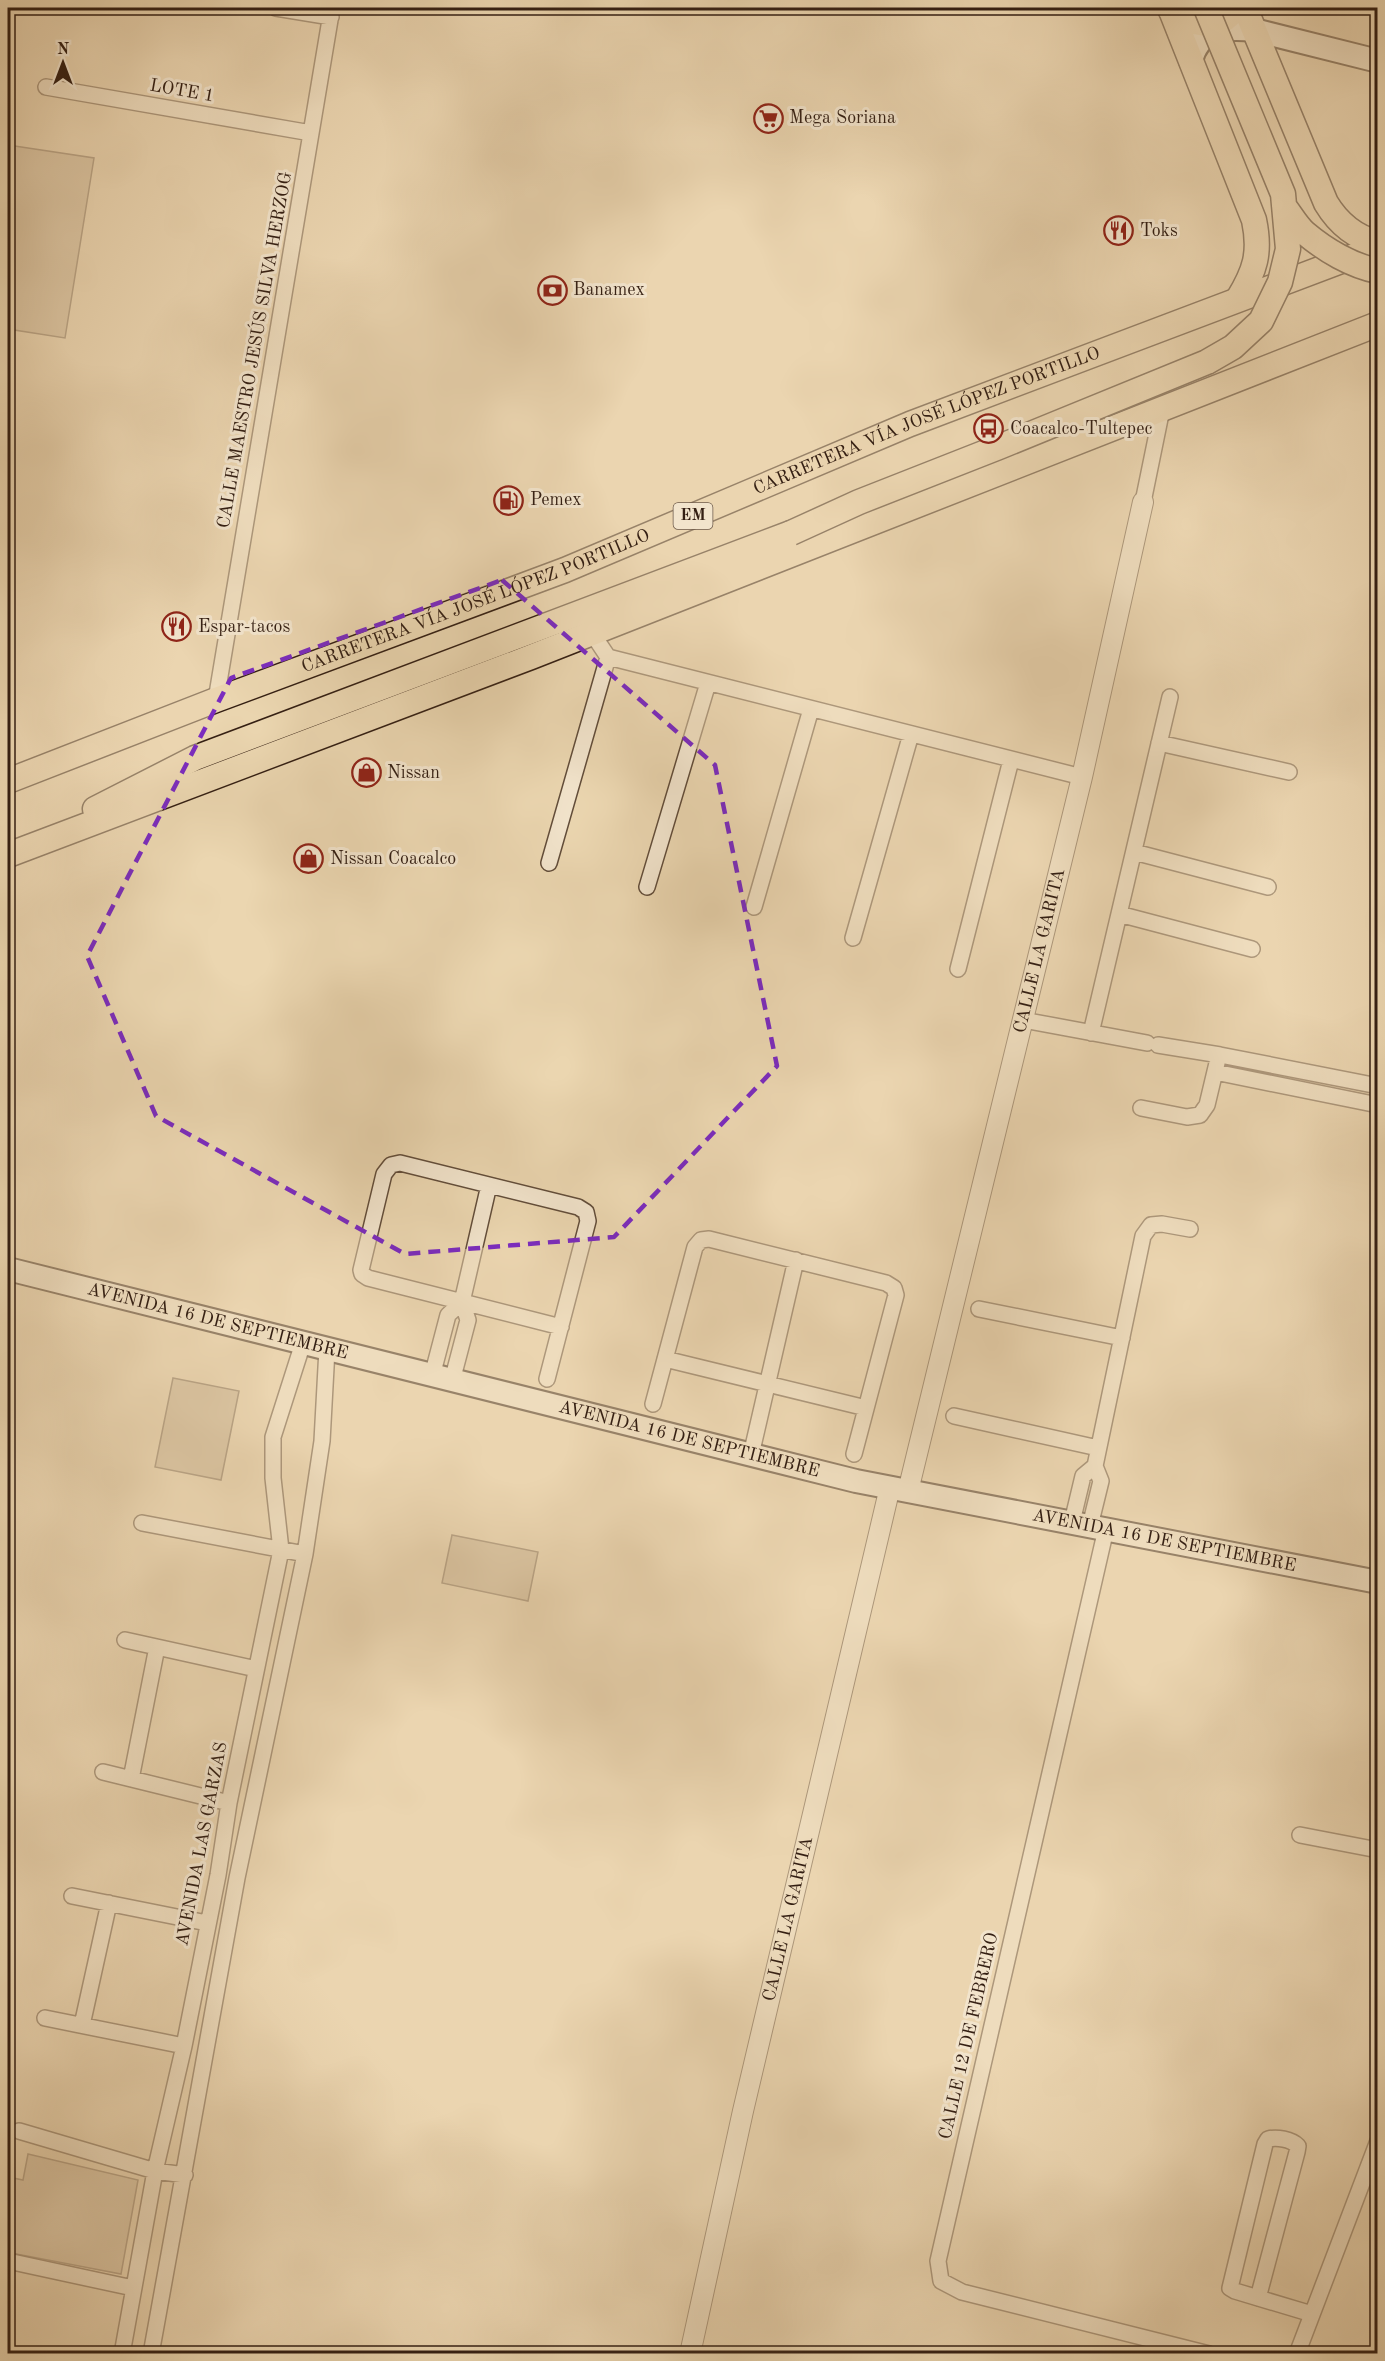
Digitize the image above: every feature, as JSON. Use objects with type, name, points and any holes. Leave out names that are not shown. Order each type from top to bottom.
[{"type":"main road","points":[[1170,8],[1189,20],[1206,25],[1220,22],[1235,8]]},
{"type":"main road","points":[[1170,8],[1254,220],[1258,240],[1256,260],[1251,278],[1238,299]]},
{"type":"main road","points":[[1196,8],[1271,189],[1304,232],[1331,251],[1365,268],[1377,270]]},
{"type":"main road","points":[[8,855],[195,758],[791,533],[859,502],[1208,362],[1233,347],[1261,321],[1280,282],[1288,249],[1283,194],[1206,8]]},
{"type":"main road","points":[[1245,8],[1326,203],[1344,227],[1377,245]]},
{"type":"main road","points":[[1191,61],[1199,42],[1217,31],[1233,28],[1254,30],[1377,61]]},
{"type":"main road","name":"CARRETERA VÍA JOSÉ LÓPEZ PORTILLO","points":[[8,781],[216,699],[565,570],[910,424],[1377,245]]},
{"type":"main road","points":[[8,855],[592,633],[1377,324]]},
{"type":"main road","name":"AVENIDA 16 DE SEPTIEMBRE","points":[[8,1269],[751,1455],[899,1489],[1377,1582]]},
{"type":"street","points":[[276,8],[332,12]]},
{"type":"street","name":"CALLE MAESTRO JESÚS SILVA HERZOG","points":[[216,699],[332,12]]},
{"type":"street","name":"LOTE 1","points":[[46,87],[311,133]]},
{"type":"street","name":"CALLE LA GARITA","points":[[690,2354],[743,2111],[899,1489],[1023,1020],[1082,777],[1162,409]]},
{"type":"street","points":[[592,633],[608,657],[1082,777]]},
{"type":"street","points":[[549,863],[608,657]]},
{"type":"street","points":[[648,887],[708,683]]},
{"type":"street","points":[[1091,1034],[1170,696]]},
{"type":"street","points":[[754,907],[811,709]]},
{"type":"street","points":[[853,938],[911,734]]},
{"type":"street","points":[[1159,743],[1289,772]]},
{"type":"street","points":[[958,969],[1011,760]]},
{"type":"street","points":[[1134,852],[1268,886]]},
{"type":"street","points":[[1119,914],[1252,949]]},
{"type":"street","points":[[1023,1020],[1377,1086]]},
{"type":"street","points":[[1141,1108],[1187,1117],[1200,1114],[1207,1105],[1220,1055]]},
{"type":"street","points":[[1215,1072],[1377,1105]]},
{"type":"street","points":[[547,1379],[561,1327],[588,1221],[586,1212],[578,1207],[400,1163],[391,1165],[384,1174],[361,1269],[362,1274],[368,1278],[561,1327]]},
{"type":"street","points":[[442,1378],[468,1320],[462,1302],[489,1185]]},
{"type":"street","points":[[1089,1526],[1101,1481],[1095,1466],[1098,1448],[1143,1236],[1151,1225],[1162,1224],[1190,1229]]},
{"type":"street","points":[[654,1404],[695,1247],[701,1240],[710,1239],[796,1260],[886,1283],[894,1288],[896,1295],[854,1454]]},
{"type":"street","points":[[751,1455],[796,1260]]},
{"type":"street","points":[[979,1309],[1122,1338]]},
{"type":"street","name":"AVENIDA LAS GARZAS","points":[[122,2354],[156,2171],[184,2046],[218,1875],[229,1803],[281,1550],[273,1478],[273,1437],[303,1343]]},
{"type":"street","points":[[151,2354],[237,1878],[305,1554],[322,1441],[327,1349]]},
{"type":"street","points":[[664,1359],[866,1408]]},
{"type":"street","points":[[954,1416],[1098,1448]]},
{"type":"street","points":[[142,1523],[305,1554]]},
{"type":"street","name":"CALLE 12 DE FEBRERO","points":[[1089,1526],[964,2148],[938,2261],[939,2271],[941,2281],[962,2292],[1209,2354]]},
{"type":"street","points":[[125,1640],[256,1669]]},
{"type":"street","points":[[131,1779],[157,1647]]},
{"type":"street","points":[[103,1772],[229,1803]]},
{"type":"street","points":[[1300,1835],[1377,1850]]},
{"type":"street","points":[[218,1875],[237,1878]]},
{"type":"street","points":[[72,1896],[207,1923]]},
{"type":"street","points":[[82,2025],[109,1903]]},
{"type":"street","points":[[45,2018],[184,2046]]},
{"type":"street","points":[[20,2131],[156,2171],[185,2175]]},
{"type":"street","points":[[1258,2298],[1298,2146],[1294,2142],[1275,2138],[1268,2139],[1265,2144],[1230,2288],[1258,2298],[1312,2314]]},
{"type":"street","points":[[1297,2354],[1377,2141]]},
{"type":"street","points":[[8,2261],[133,2288]]},
{"type":"highlighted area","points":[[502,580],[715,765],[777,1066],[614,1237],[405,1254],[156,1116],[87,956],[231,678]]},
{"type":"shaded area","points":[[8,145],[94,158],[65,338],[8,329]]},
{"type":"shaded area","points":[[173,1378],[239,1391],[221,1480],[155,1467]]},
{"type":"shaded area","points":[[452,1535],[538,1552],[528,1601],[442,1583]]},
{"type":"shaded area","points":[[28,2154],[138,2180],[121,2274],[11,2253],[12,2230],[8,2228],[8,2177],[23,2180]]},
{"type":"place","name":"Mega Soriana","points":[[768,118]]},
{"type":"place","name":"Toks","points":[[1119,231]]},
{"type":"place","name":"Banamex","points":[[552,290]]},
{"type":"place","name":"Coacalco-Tultepec","points":[[989,429]]},
{"type":"place","name":"Pemex","points":[[509,500]]},
{"type":"place","name":"Espar-tacos","points":[[177,627]]},
{"type":"place","name":"Nissan","points":[[366,773]]},
{"type":"place","name":"Nissan Coacalco","points":[[309,859]]}]
